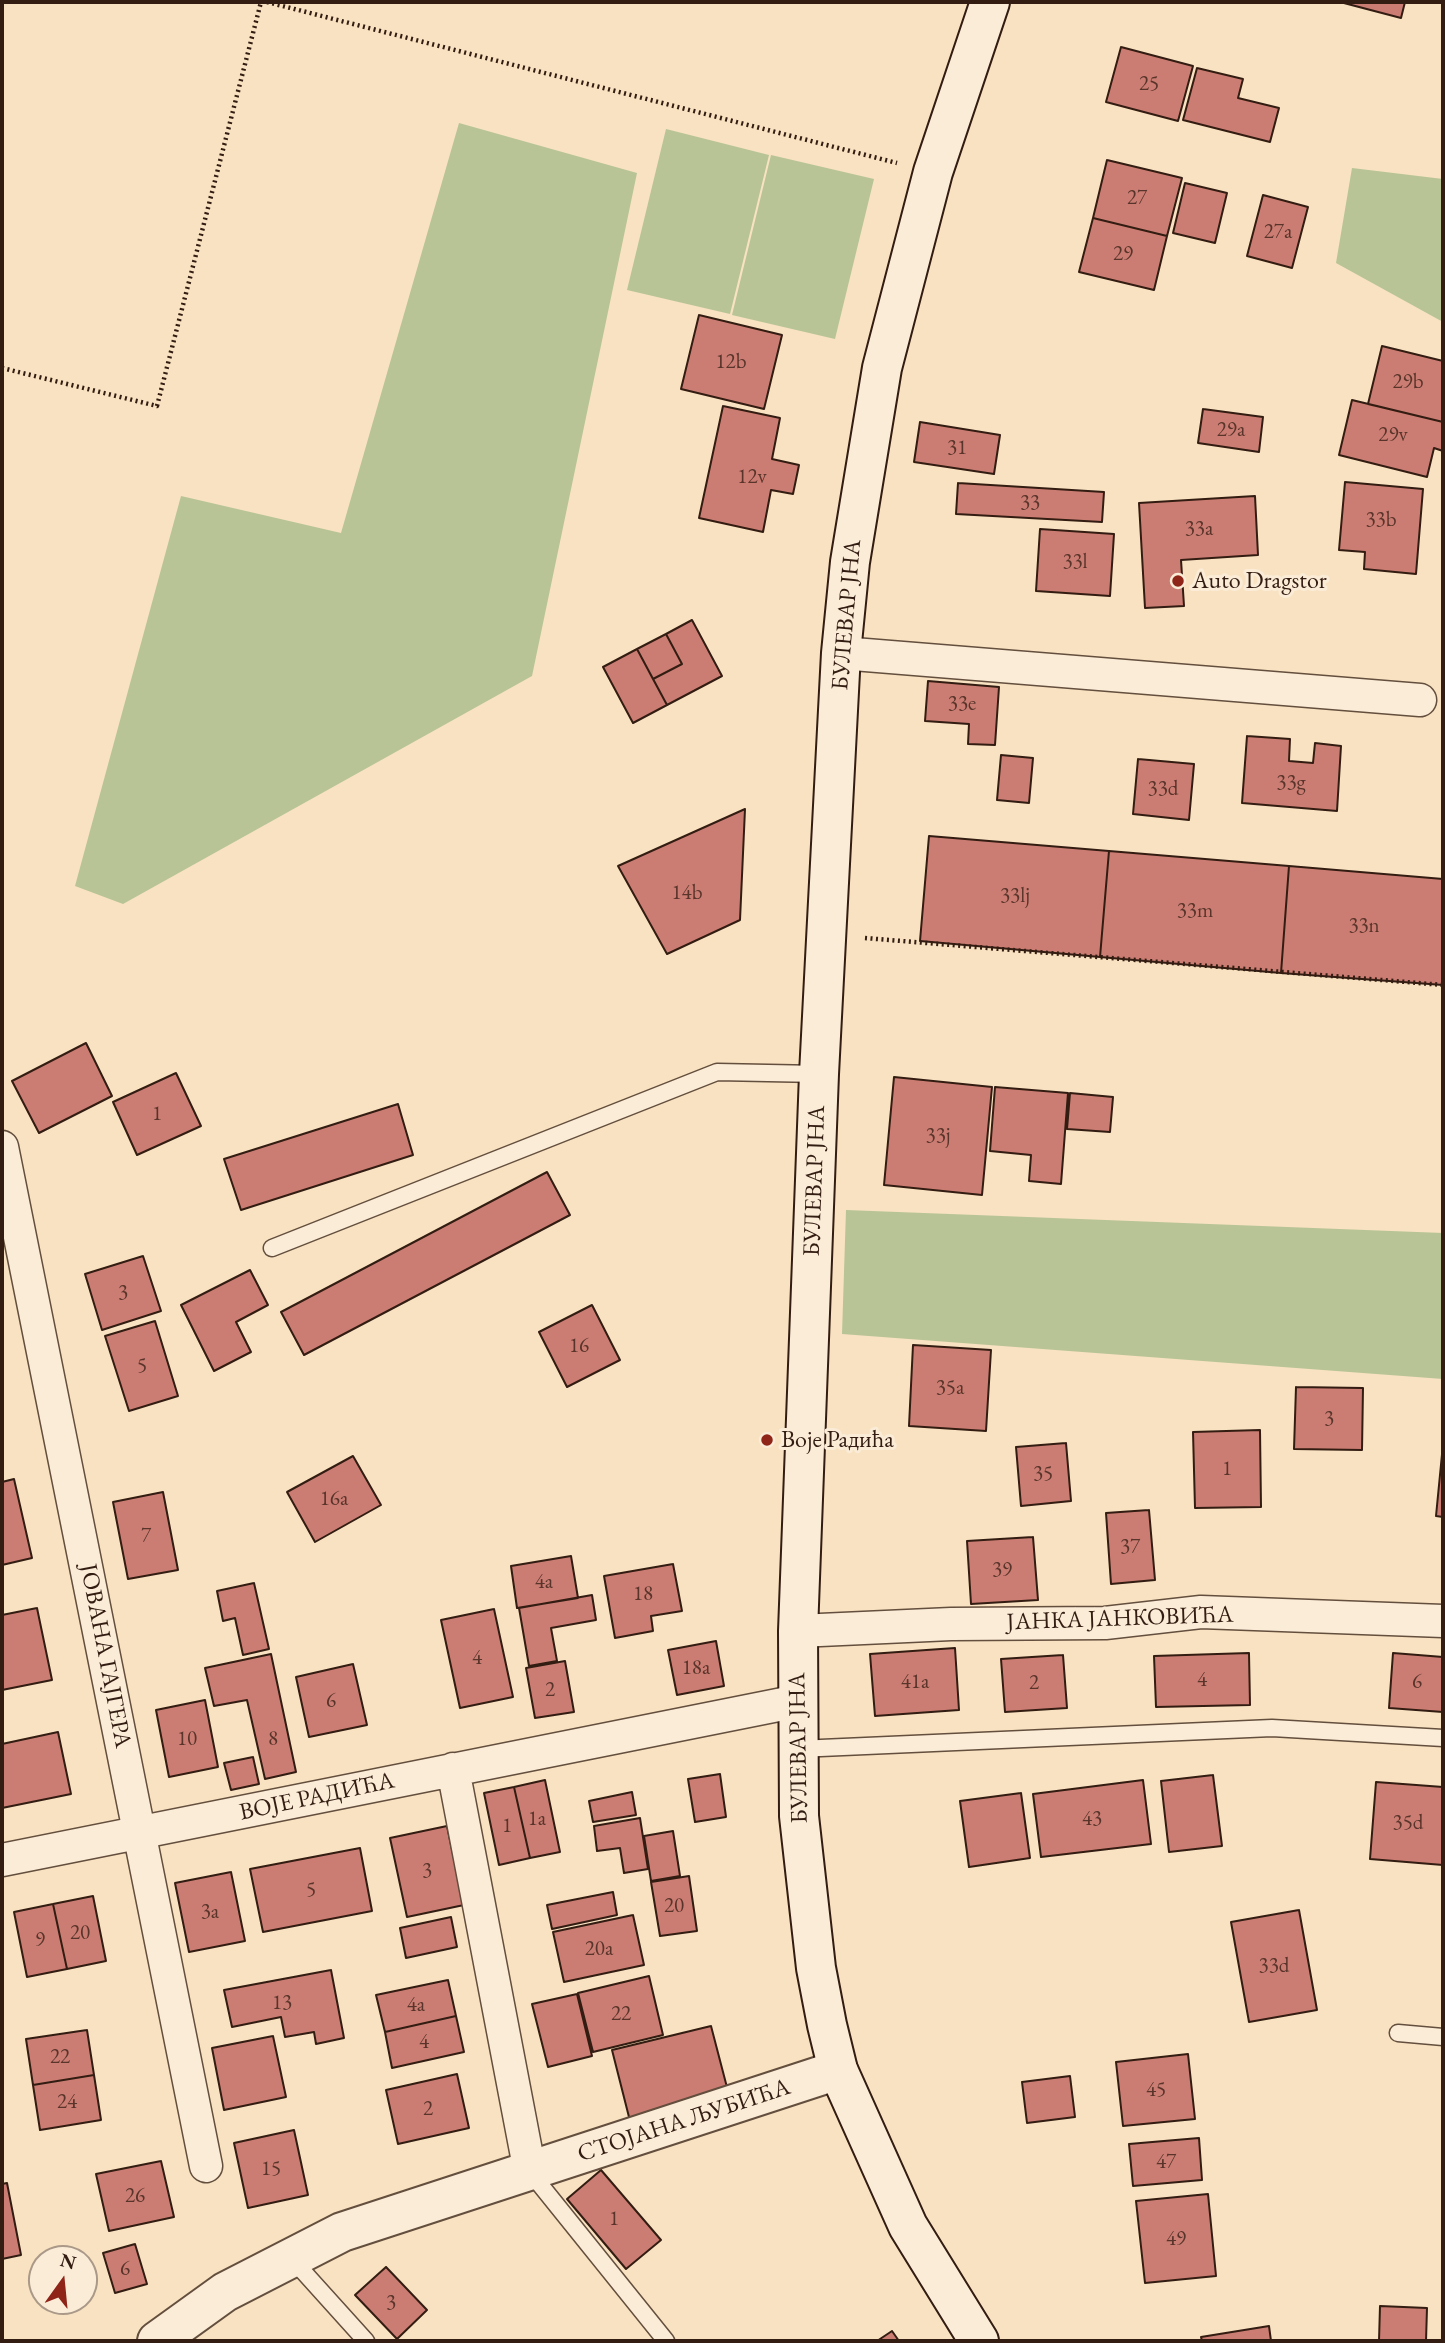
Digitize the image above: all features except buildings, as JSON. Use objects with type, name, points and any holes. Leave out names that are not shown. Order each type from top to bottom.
[{"type":"main road","name":"БУЛЕВАР ЈНА","points":[[979,2341],[908,2226],[838,2070],[816,1968],[799,1816],[797,1749],[798,1631],[819,1074],[841,653],[850,562],[881,368],[933,172],[990,2]]},
{"type":"main road","name":"СТОЈАНА ЉУБИЋА","points":[[157,2341],[225,2292],[290,2257],[355,2228],[838,2070]]},
{"type":"street","points":[[841,653],[1420,700]]},
{"type":"street","name":"ЈОВАНА ГАЈГЕРА","points":[[2,1147],[206,2166]]},
{"type":"street","name":"ЈАНКА ЈАНКОВИЋА","points":[[798,1631],[951,1624],[1105,1623],[1201,1612],[1443,1621]]},
{"type":"street","name":"ВОЈЕ РАДИЋА","points":[[2,1860],[798,1701]]},
{"type":"street","points":[[453,1769],[530,2172]]},
{"type":"lane","points":[[272,1248],[717,1072],[819,1074]]},
{"type":"lane","points":[[797,1749],[1272,1728],[1443,1738]]},
{"type":"lane","points":[[1398,2033],[1443,2037]]},
{"type":"lane","points":[[530,2172],[666,2341]]},
{"type":"lane","points":[[290,2257],[366,2341]]},
{"type":"path","points":[[2,368],[157,406],[261,2]]},
{"type":"path","points":[[267,2],[933,172]]},
{"type":"path","points":[[859,937],[1443,985]]},
{"type":"green space","points":[[459,123],[637,173],[532,676],[123,904],[75,886],[181,496],[341,533]]},
{"type":"green space","points":[[666,129],[769,155],[730,314],[627,290]]},
{"type":"green space","points":[[771,155],[874,179],[835,339],[732,315]]},
{"type":"green space","points":[[1352,168],[1443,179],[1443,322],[1336,263]]},
{"type":"green space","points":[[846,1210],[1443,1233],[1443,1379],[842,1334]]},
{"type":"place","name":"Auto Dragstor","points":[[1178,581]]},
{"type":"place","name":"Воје Радића","points":[[767,1440]]}]
